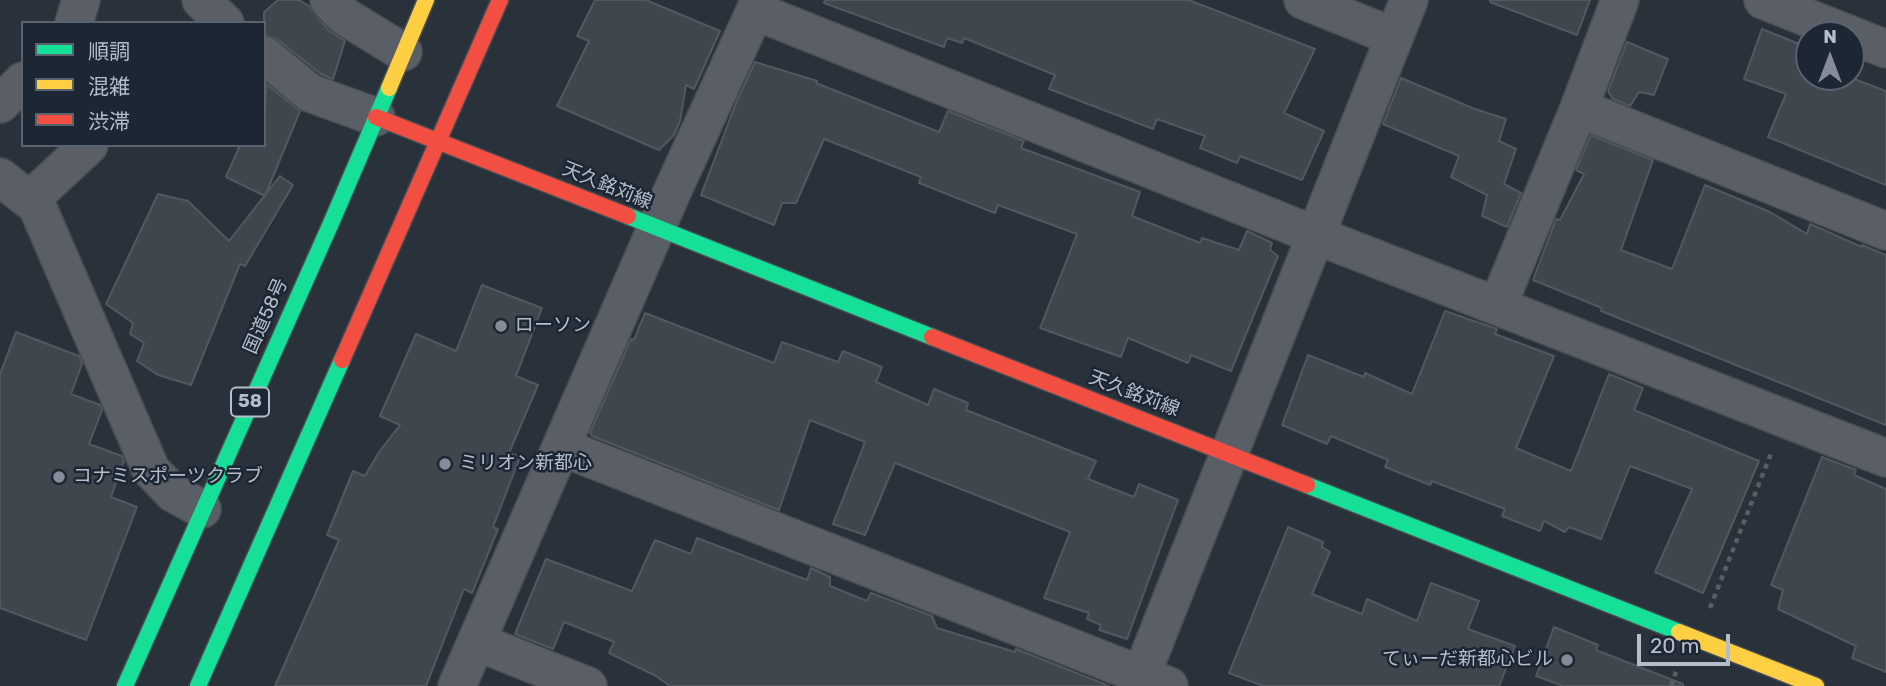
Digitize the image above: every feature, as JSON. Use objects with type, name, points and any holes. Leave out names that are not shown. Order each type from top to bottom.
[{"type":"main road","name":"国道58号","points":[[125,686],[426,0]]},
{"type":"main road","points":[[198,686],[500,0]]},
{"type":"main road","name":"天久銘苅線","points":[[376,117],[1816,686]]},
{"type":"street","points":[[76,21],[81,0]]},
{"type":"street","points":[[329,0],[344,16],[403,52]]},
{"type":"street","points":[[1303,0],[1394,37]]},
{"type":"street","points":[[561,447],[1149,682],[1228,453],[1409,0]]},
{"type":"street","points":[[1498,305],[1580,108],[1620,0]]},
{"type":"street","points":[[1763,0],[1832,13],[1886,49]]},
{"type":"street","points":[[457,686],[656,229],[758,6],[1315,234],[1886,458]]},
{"type":"street","points":[[266,57],[310,93],[376,117]]},
{"type":"street","points":[[0,104],[21,83]]},
{"type":"street","points":[[1580,108],[1886,231]]},
{"type":"street","points":[[30,200],[87,147]]},
{"type":"street","points":[[0,177],[37,206],[152,470],[173,493],[202,509]]},
{"type":"street","points":[[477,642],[588,686]]},
{"type":"path","points":[[1708,612],[1785,418]]},
{"type":"path","points":[[1671,686],[1679,664]]},
{"type":"building","points":[[278,0],[299,0],[309,6],[329,31],[345,41],[333,79],[321,74],[277,39],[266,36],[264,12]]},
{"type":"building","points":[[595,0],[646,0],[720,31],[694,89],[686,85],[680,121],[674,135],[659,150],[557,106],[589,41],[577,36]]},
{"type":"building","points":[[825,0],[1189,0],[1315,49],[1284,113],[1324,131],[1302,180],[1240,156],[1237,163],[1200,148],[1205,136],[1157,119],[1153,129],[1049,89],[1055,75],[964,38],[962,43],[947,38],[944,47],[824,3]]},
{"type":"building","points":[[1490,0],[1590,0],[1577,35]]},
{"type":"building","points":[[1762,29],[1795,42],[1795,91],[1865,91],[1865,83],[1886,91],[1886,185],[1768,137],[1786,94],[1744,79]]},
{"type":"building","points":[[1627,42],[1668,59],[1654,95],[1639,92],[1630,106],[1613,99],[1608,91]]},
{"type":"building","points":[[755,62],[817,81],[816,83],[939,132],[948,111],[1024,141],[1021,148],[1140,192],[1132,216],[1200,243],[1202,238],[1239,250],[1247,231],[1272,243],[1270,250],[1278,256],[1231,371],[1191,355],[1188,363],[1128,338],[1121,357],[1040,328],[1077,234],[998,205],[995,213],[919,183],[921,177],[824,139],[796,203],[782,203],[774,225],[701,195],[736,103]]},
{"type":"building","points":[[1401,78],[1506,119],[1499,141],[1516,149],[1504,184],[1521,193],[1507,227],[1482,216],[1487,195],[1451,177],[1459,156],[1383,124]]},
{"type":"building","points":[[266,84],[300,111],[265,196],[226,177],[239,147],[266,147]]},
{"type":"building","points":[[1591,135],[1653,160],[1621,250],[1672,269],[1705,185],[1770,212],[1807,234],[1810,224],[1886,255],[1886,425],[1601,311],[1602,308],[1533,280],[1556,219],[1560,220],[1584,174],[1576,170]]},
{"type":"building","points":[[280,176],[293,185],[245,266],[240,264],[191,385],[158,375],[137,361],[144,343],[130,334],[133,323],[106,304],[158,194],[188,201],[229,241]]},
{"type":"building","points":[[482,285],[542,308],[516,376],[538,385],[509,453],[520,457],[493,527],[498,529],[472,593],[464,589],[426,686],[275,686],[339,540],[327,535],[353,471],[365,476],[400,425],[380,416],[416,334],[456,351]]},
{"type":"building","points":[[1445,311],[1497,329],[1495,334],[1554,356],[1516,448],[1571,471],[1609,374],[1643,388],[1634,410],[1759,461],[1703,593],[1655,572],[1692,489],[1630,466],[1601,539],[1569,527],[1565,532],[1544,521],[1540,531],[1502,516],[1505,509],[1432,481],[1430,485],[1385,467],[1388,460],[1331,436],[1327,444],[1282,425],[1308,355],[1364,377],[1365,373],[1412,394]]},
{"type":"building","points":[[645,313],[774,363],[782,342],[838,362],[843,351],[882,367],[876,382],[928,405],[934,389],[968,403],[966,410],[1096,461],[1088,479],[1134,497],[1139,484],[1178,500],[1127,639],[1099,630],[1101,625],[1087,619],[1089,613],[1044,598],[1070,532],[895,463],[865,535],[833,524],[865,442],[810,420],[779,510],[592,436],[590,433]]},
{"type":"building","name":"コナミスポーツクラブ","points":[[16,332],[79,356],[82,364],[71,394],[100,405],[102,410],[89,444],[122,456],[124,461],[111,497],[137,507],[86,640],[0,608],[0,374]]},
{"type":"building","points":[[1822,457],[1856,470],[1854,475],[1886,489],[1886,672],[1852,658],[1856,646],[1778,609],[1783,590],[1771,585]]},
{"type":"building","points":[[1288,527],[1323,542],[1322,547],[1330,552],[1312,594],[1362,614],[1367,599],[1417,621],[1431,583],[1479,601],[1468,629],[1515,646],[1499,686],[1263,686],[1229,673]]},
{"type":"building","points":[[697,538],[807,580],[811,568],[830,577],[830,586],[867,601],[871,593],[932,616],[937,628],[1015,652],[1016,649],[1109,686],[670,686],[656,676],[609,653],[614,642],[564,622],[553,649],[515,634],[546,559],[632,591],[655,540],[691,554]]},
{"type":"building","points":[[1554,627],[1598,645],[1596,650],[1683,686],[1563,686],[1536,676]]},
{"type":"traffic: fast","points":[[125,686],[389,88]]},
{"type":"traffic: fast","points":[[628,216],[932,337]]},
{"type":"traffic: fast","points":[[198,686],[342,360]]},
{"type":"traffic: fast","points":[[1307,485],[1679,632]]},
{"type":"traffic: slow","points":[[389,88],[426,0]]},
{"type":"traffic: slow","points":[[1679,632],[1816,686]]},
{"type":"traffic: jam","points":[[342,360],[500,0]]},
{"type":"traffic: jam","points":[[376,117],[628,216]]},
{"type":"traffic: jam","points":[[932,337],[1307,485]]},
{"type":"place","name":"ローソン","points":[[501,326]]},
{"type":"place","name":"ミリオン新都心","points":[[445,464]]},
{"type":"place","name":"コナミスポーツクラブ","points":[[59,477]]},
{"type":"place","name":"てぃーだ新都心ビル","points":[[1567,660]]}]
